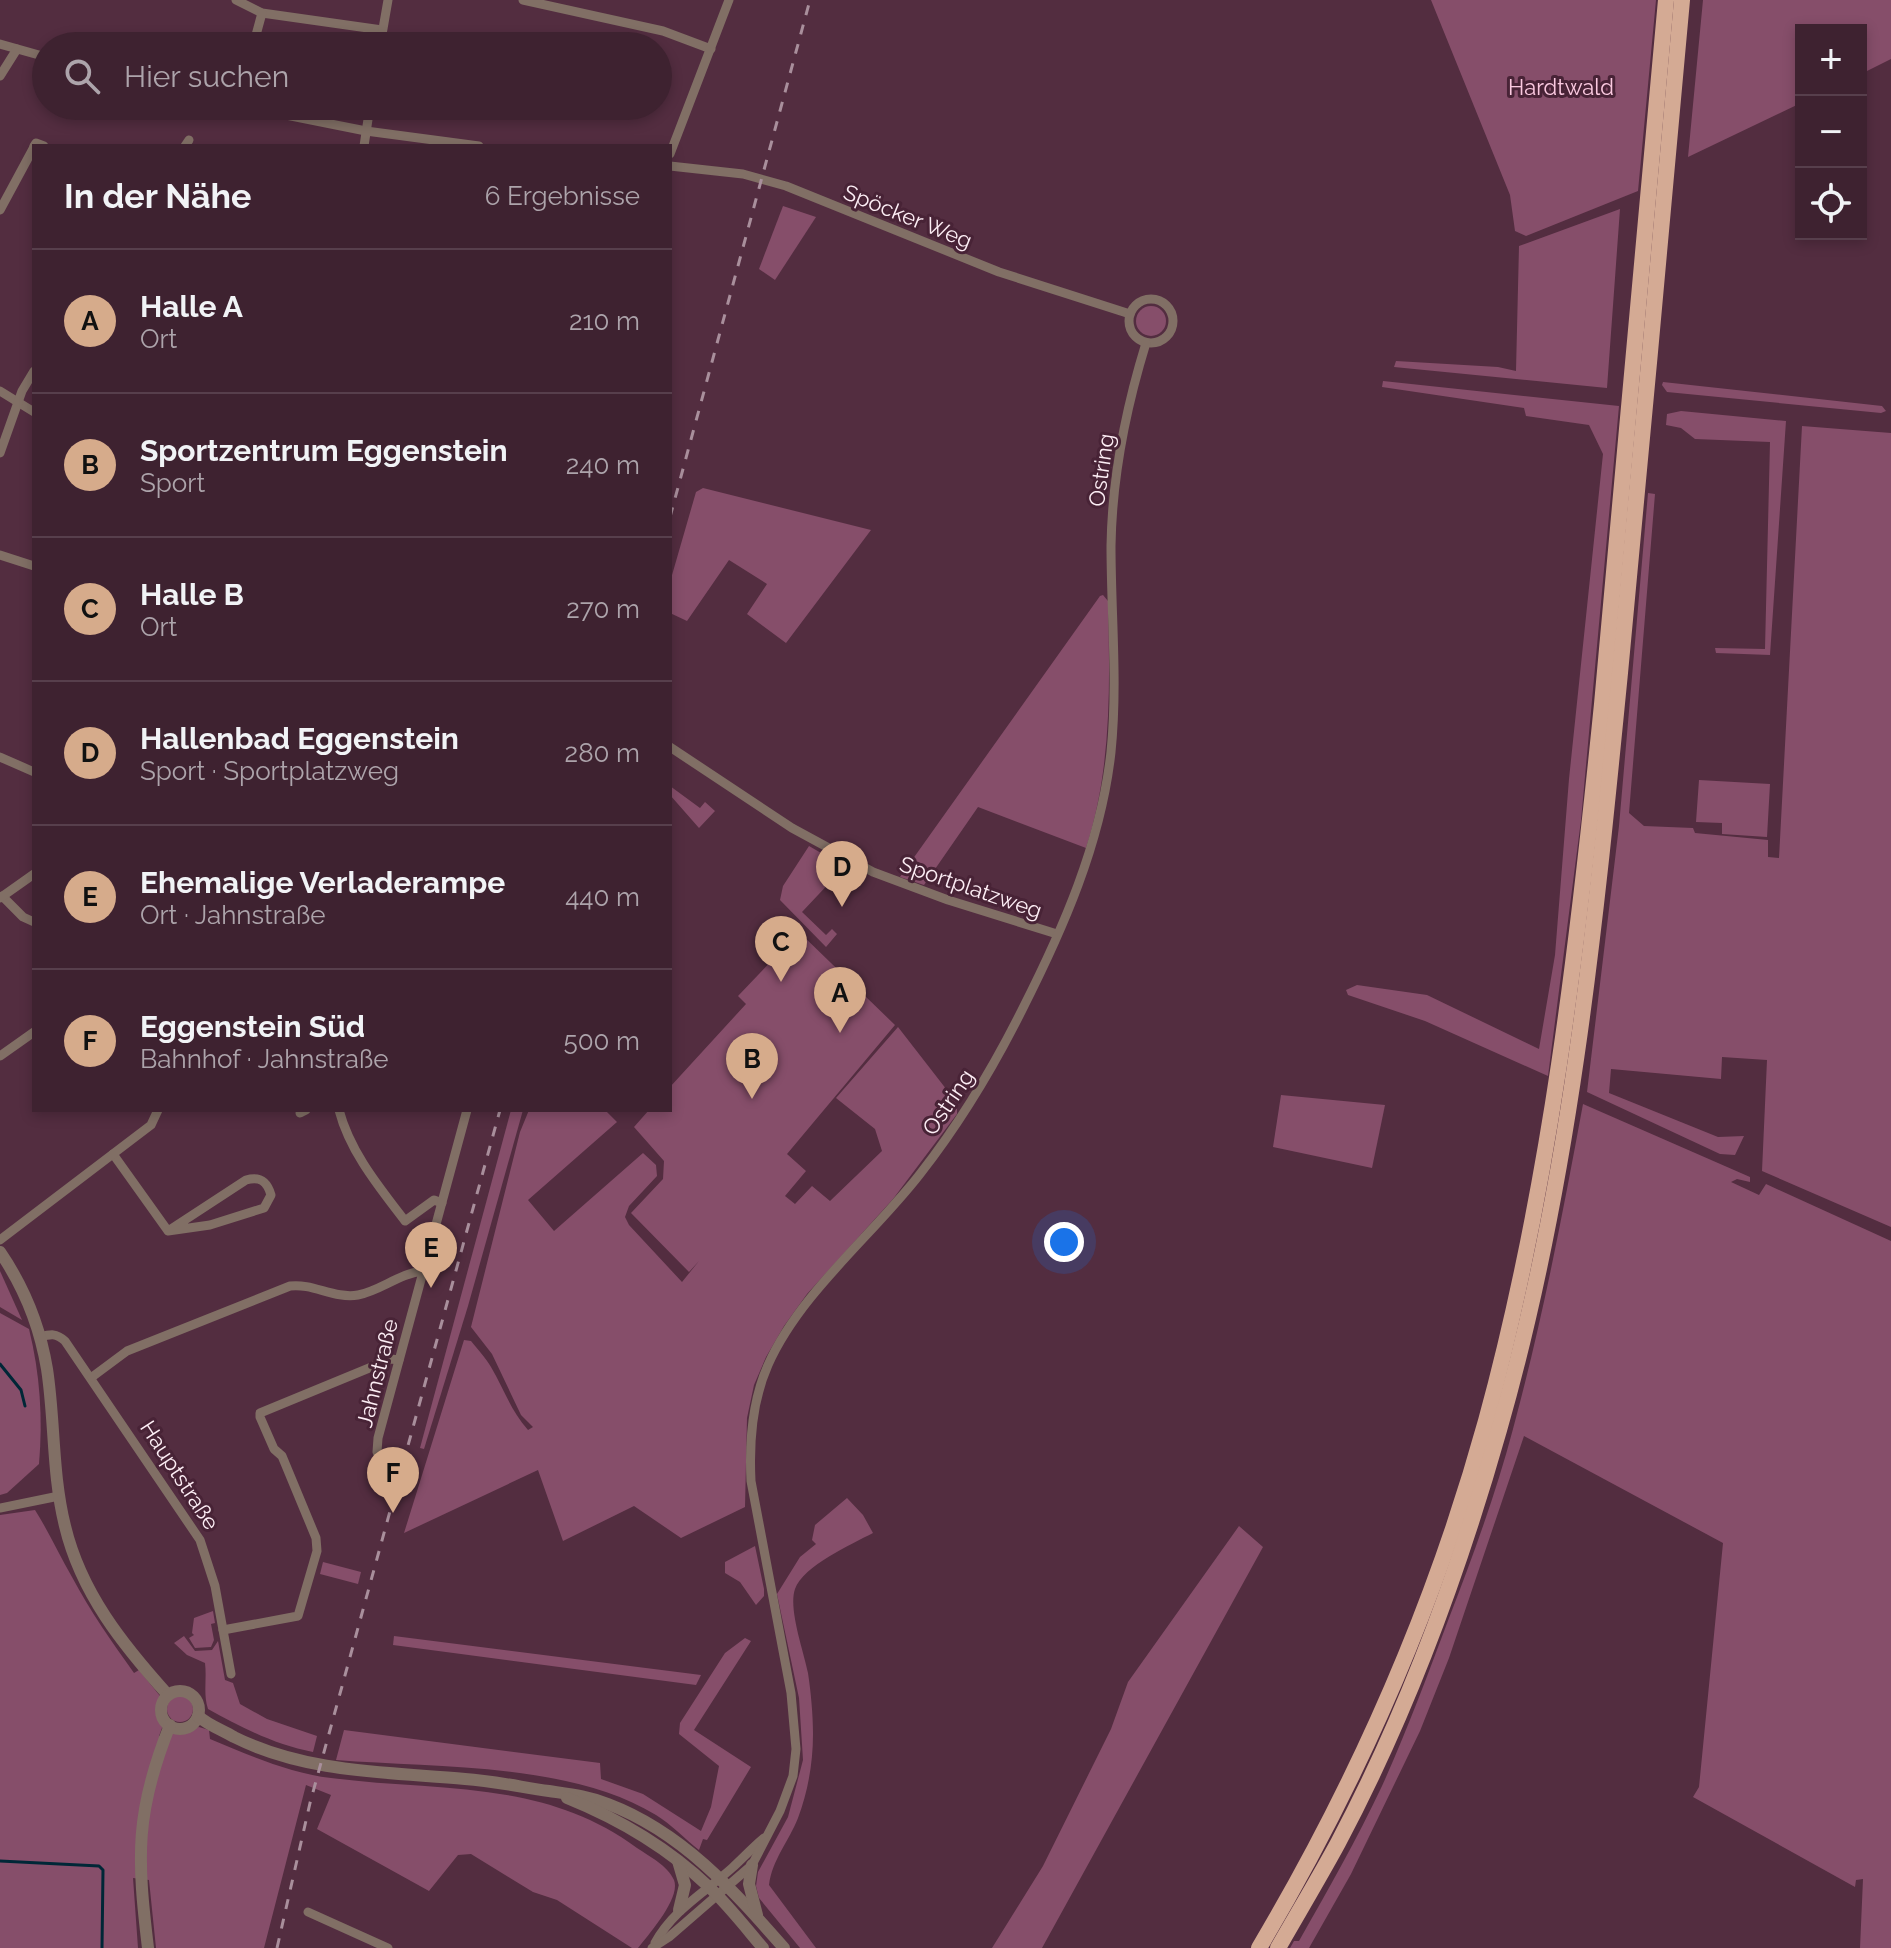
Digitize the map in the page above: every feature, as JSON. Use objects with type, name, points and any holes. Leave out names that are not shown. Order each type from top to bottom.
[{"type":"highway","points":[[1259,1948],[1296,1886],[1352,1778],[1424,1608],[1487,1418],[1537,1193],[1574,964],[1594,789],[1666,0]]},
{"type":"highway","points":[[1278,1948],[1340,1839],[1382,1752],[1439,1612],[1486,1475],[1529,1314],[1556,1179],[1590,966],[1682,0]]},
{"type":"street","points":[[236,0],[262,13],[382,30],[388,0]]},
{"type":"street","points":[[523,0],[663,32]]},
{"type":"street","points":[[672,149],[729,0]]},
{"type":"street","points":[[257,32],[262,13]]},
{"type":"street","points":[[672,35],[711,49]]},
{"type":"street","points":[[0,44],[32,53]]},
{"type":"street","points":[[0,76],[17,49]]},
{"type":"street","points":[[311,120],[464,144]]},
{"type":"street","points":[[364,144],[368,120]]},
{"type":"street","points":[[0,210],[32,154]]},
{"type":"street","name":"Spöcker Weg","points":[[672,166],[743,174],[786,186],[999,272],[1130,314]]},
{"type":"street","points":[[1151,299],[1164,303],[1172,313],[1173,327],[1158,342],[1146,343],[1130,328],[1130,314],[1138,304],[1151,299]]},
{"type":"street","name":"Ostring","points":[[713,1891],[752,1865],[787,1793],[793,1776],[796,1749],[791,1693],[751,1481],[749,1450],[759,1392],[768,1364],[796,1319],[920,1175],[991,1071],[1057,934],[1093,844],[1111,753],[1116,684],[1111,589],[1114,505],[1123,434],[1146,343]]},
{"type":"street","points":[[0,453],[17,402],[32,375]]},
{"type":"street","points":[[0,391],[32,411]]},
{"type":"street","points":[[0,555],[32,565]]},
{"type":"street","name":"Sportplatzweg","points":[[672,748],[804,835],[873,872],[948,900],[1057,934]]},
{"type":"street","points":[[0,757],[32,771]]},
{"type":"street","points":[[32,875],[1,897],[32,921]]},
{"type":"street","points":[[0,1056],[32,1033]]},
{"type":"street","points":[[0,1240],[151,1125],[157,1112]]},
{"type":"street","points":[[339,1112],[342,1124],[365,1167],[405,1221],[434,1200],[442,1203]]},
{"type":"street","name":"Jahnstraße","points":[[380,1460],[378,1438],[466,1112]]},
{"type":"street","points":[[113,1154],[168,1231]]},
{"type":"street","points":[[254,1177],[269,1186],[271,1195],[264,1208],[210,1225],[168,1231],[246,1180],[254,1177]]},
{"type":"street","points":[[0,1252],[22,1290],[40,1337],[47,1370],[59,1496],[74,1558],[101,1611],[137,1661],[168,1695]]},
{"type":"street","points":[[92,1377],[127,1351],[290,1286],[301,1285],[319,1292],[357,1295],[423,1271]]},
{"type":"street","name":"Hauptstraße","points":[[40,1337],[58,1335],[92,1377],[196,1532],[210,1569],[231,1674]]},
{"type":"street","points":[[223,1630],[298,1616],[317,1551],[311,1524],[260,1413],[391,1359],[399,1360]]},
{"type":"street","points":[[0,1508],[59,1496]]},
{"type":"street","points":[[179,1691],[190,1694],[198,1703],[198,1716],[183,1728],[170,1725],[165,1721],[161,1707],[168,1695],[179,1691]]},
{"type":"street","points":[[198,1716],[255,1747],[311,1764],[511,1784],[587,1796],[633,1815],[677,1842],[724,1882],[784,1948]]},
{"type":"street","points":[[148,1948],[139,1873],[140,1836],[151,1778],[170,1725]]},
{"type":"street","points":[[549,1791],[630,1828],[678,1861],[713,1891],[763,1948]]},
{"type":"street","name":"Ostring","points":[[724,1882],[766,1836]]},
{"type":"street","points":[[678,1861],[685,1885],[679,1910]]},
{"type":"street","points":[[752,1865],[749,1884],[758,1918]]},
{"type":"street","points":[[653,1947],[679,1910],[713,1891]]},
{"type":"street","points":[[653,1947],[669,1937],[713,1891]]},
{"type":"street","points":[[308,1912],[388,1948]]},
{"type":"green space","name":"Hardtwald","points":[[1431,0],[1656,0],[1638,191],[1526,236],[1515,231],[1510,195]]},
{"type":"green space","points":[[1703,0],[1891,0],[1891,59],[1867,71],[1867,24],[1795,24],[1795,106],[1688,157]]},
{"type":"green space","points":[[783,206],[816,217],[775,280],[759,269]]},
{"type":"green space","points":[[1620,209],[1607,388],[1394,367],[1396,361],[1498,367],[1516,371],[1519,246]]},
{"type":"green space","points":[[1151,306],[1157,307],[1165,315],[1165,327],[1157,335],[1151,336],[1145,335],[1137,327],[1136,321],[1137,315],[1145,307]]},
{"type":"green space","points":[[1383,381],[1619,406],[1581,820],[1548,1076],[1425,1021],[1348,995],[1346,990],[1357,985],[1427,995],[1539,1049],[1555,955],[1569,779],[1603,454],[1589,425],[1526,416],[1524,408],[1382,387]]},
{"type":"green space","points":[[1663,382],[1882,406],[1886,411],[1881,413],[1667,392]]},
{"type":"green space","points":[[1681,411],[1786,421],[1770,655],[1716,653],[1715,648],[1765,649],[1770,442],[1695,439],[1681,428],[1666,425],[1667,414]]},
{"type":"green space","points":[[1802,426],[1891,433],[1891,1227],[1762,1171],[1767,1060],[1722,1057],[1721,1079],[1611,1069],[1609,1093],[1718,1137],[1744,1136],[1735,1155],[1720,1154],[1587,1092],[1619,826],[1648,493],[1655,494],[1629,813],[1644,826],[1693,828],[1695,833],[1768,840],[1768,857],[1779,858]]},
{"type":"green space","points":[[703,488],[871,530],[786,643],[747,614],[767,584],[729,560],[687,621],[672,614],[672,575],[696,492]]},
{"type":"green space","points":[[1103,595],[1108,601],[1108,726],[1101,787],[1086,848],[978,807],[924,885],[900,877],[1100,596]]},
{"type":"green space","points":[[1699,780],[1770,784],[1767,837],[1722,834],[1722,823],[1696,822]]},
{"type":"green space","points":[[672,787],[700,808],[705,802],[715,811],[699,828],[672,797]]},
{"type":"green space","points":[[809,846],[847,868],[802,912],[826,935],[832,929],[837,934],[826,947],[780,900],[783,886]]},
{"type":"green space","points":[[799,932],[895,1025],[787,1154],[806,1171],[785,1196],[795,1204],[812,1186],[830,1201],[882,1151],[875,1129],[836,1098],[898,1027],[957,1103],[957,1114],[893,1199],[807,1294],[766,1357],[754,1385],[747,1418],[745,1507],[681,1538],[634,1506],[563,1541],[538,1470],[404,1533],[464,1340],[471,1341],[487,1360],[522,1423],[528,1430],[533,1427],[521,1415],[492,1354],[471,1327],[520,1132],[528,1112],[607,1112],[617,1122],[528,1200],[554,1231],[643,1153],[656,1165],[657,1176],[629,1206],[625,1217],[682,1282],[699,1261],[689,1272],[631,1213],[663,1179],[664,1161],[634,1127],[647,1112],[672,1112],[672,1085],[746,1004],[738,996]]},
{"type":"green space","points":[[1281,1095],[1385,1105],[1372,1168],[1273,1147]]},
{"type":"green space","points":[[1583,1104],[1750,1177],[1750,1182],[1737,1179],[1731,1182],[1759,1195],[1766,1184],[1891,1241],[1891,1948],[1860,1948],[1863,1879],[1856,1880],[1855,1887],[1693,1797],[1699,1787],[1723,1543],[1524,1436],[1449,1658],[1420,1731],[1351,1874],[1309,1948],[1290,1948],[1294,1941],[1299,1941],[1310,1922],[1382,1786],[1484,1524],[1533,1348]]},
{"type":"green space","points":[[510,1112],[522,1112],[468,1306],[424,1449],[420,1448]]},
{"type":"green space","points":[[0,1271],[22,1320],[0,1307]]},
{"type":"green space","points":[[0,1313],[29,1329],[38,1379],[41,1430],[39,1464],[7,1493],[0,1495]]},
{"type":"green space","points":[[847,1498],[863,1515],[873,1533],[829,1556],[808,1572],[800,1580],[793,1597],[810,1688],[812,1756],[802,1808],[774,1867],[769,1885],[816,1948],[800,1948],[759,1898],[756,1886],[758,1872],[788,1817],[803,1760],[799,1698],[777,1594],[800,1557],[816,1544],[812,1540],[815,1525]]},
{"type":"green space","points":[[35,1510],[102,1626],[134,1673],[139,1670],[160,1696],[162,1728],[159,1736],[168,1739],[172,1733],[199,1727],[209,1730],[210,1739],[300,1772],[331,1778],[490,1792],[565,1810],[602,1826],[667,1870],[675,1888],[663,1916],[638,1948],[632,1948],[557,1900],[533,1892],[471,1854],[458,1855],[429,1891],[317,1829],[331,1795],[306,1785],[264,1948],[156,1948],[149,1880],[133,1878],[138,1948],[0,1948],[0,1515]]},
{"type":"green space","points":[[1239,1526],[1263,1547],[1042,1948],[992,1948],[1043,1866],[1111,1729],[1128,1682]]},
{"type":"green space","points":[[755,1546],[764,1589],[764,1596],[756,1605],[740,1582],[725,1573],[725,1562]]},
{"type":"green space","points":[[323,1562],[361,1572],[358,1584],[320,1574]]},
{"type":"green space","points":[[213,1611],[215,1623],[211,1624],[214,1640],[211,1647],[195,1648],[189,1638],[194,1635],[194,1618]]},
{"type":"green space","points":[[184,1636],[195,1651],[212,1650],[218,1641],[225,1680],[233,1683],[240,1704],[267,1719],[317,1736],[313,1752],[272,1740],[208,1709],[205,1663],[187,1655],[174,1643]]},
{"type":"green space","points":[[394,1636],[701,1675],[696,1685],[393,1645]]},
{"type":"green space","points":[[745,1638],[751,1641],[694,1730],[751,1767],[707,1840],[703,1839],[699,1850],[656,1815],[621,1798],[583,1785],[500,1771],[336,1760],[344,1730],[600,1763],[601,1779],[643,1794],[701,1831],[711,1807],[719,1766],[679,1734],[680,1723],[725,1653]]},
{"type":"green space","points":[[180,1696],[189,1700],[193,1709],[189,1718],[180,1722],[171,1718],[167,1709],[171,1700]]},
{"type":"waterway","points":[[0,1364],[21,1390],[25,1406]]},
{"type":"waterway","points":[[0,1861],[99,1866],[103,1870],[102,1948]]},
{"type":"railway","points":[[672,510],[810,0]]},
{"type":"railway","points":[[277,1948],[310,1803],[499,1112]]},
{"type":"place","name":"Hallenbad Eggenstein","points":[[842,907]]},
{"type":"place","name":"Halle B","points":[[781,982]]},
{"type":"place","name":"Halle A","points":[[840,1033]]},
{"type":"place","name":"Sportzentrum Eggenstein","points":[[752,1099]]},
{"type":"place","name":"Ehemalige Verladerampe","points":[[431,1288]]},
{"type":"place","name":"Eggenstein Süd","points":[[393,1513]]}]
